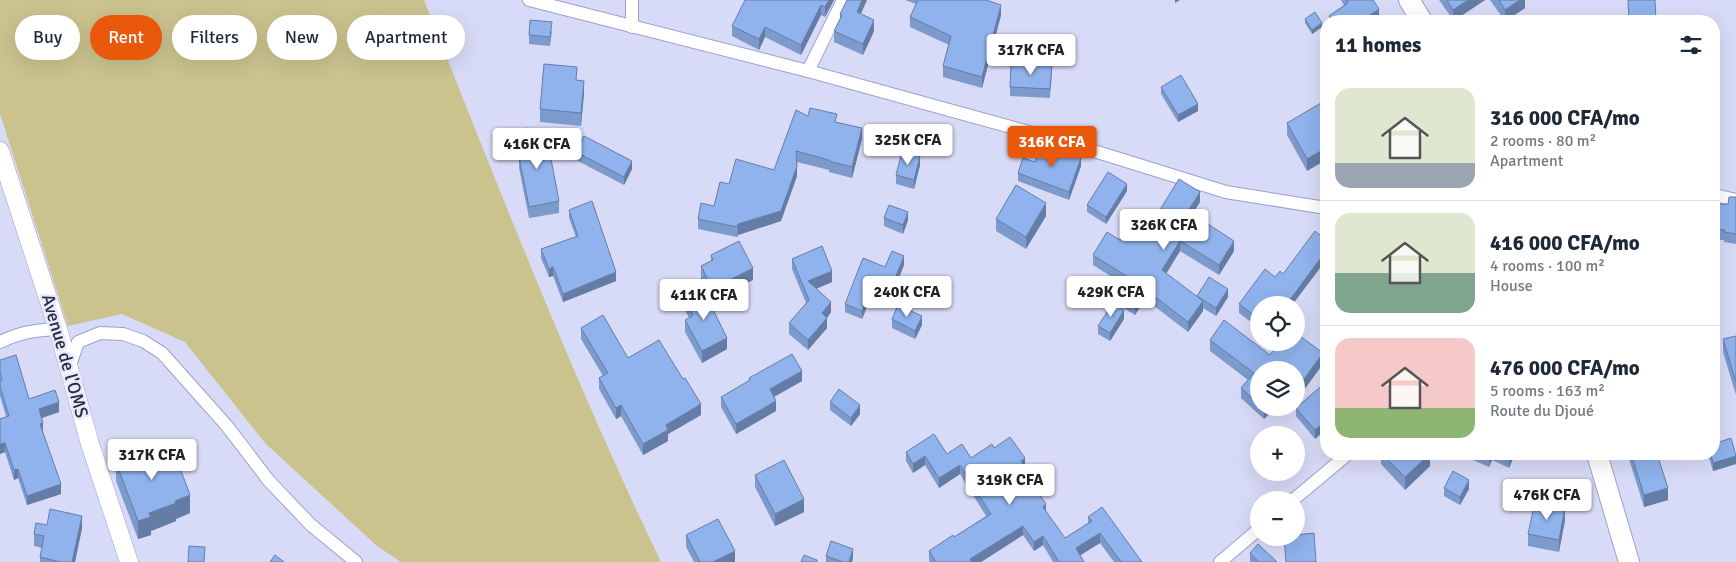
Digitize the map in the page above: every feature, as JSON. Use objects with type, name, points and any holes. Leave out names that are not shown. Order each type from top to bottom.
[{"type":"main road","points":[[1409,0],[1418,15]]},
{"type":"main road","points":[[1599,460],[1628,562]]},
{"type":"street","points":[[530,0],[632,28],[808,71],[1065,142],[1226,192],[1320,207]]},
{"type":"street","points":[[632,0],[632,28]]},
{"type":"street","points":[[808,71],[844,0]]},
{"type":"street","name":"Avenue de l'OMS","points":[[0,151],[58,329],[90,444],[129,562]]},
{"type":"street","points":[[1720,197],[1736,200]]},
{"type":"street","points":[[0,342],[15,335],[34,330],[58,329]]},
{"type":"street","points":[[69,368],[78,342],[100,333],[123,334],[143,341],[162,353],[227,426],[269,481],[312,525],[356,562]]},
{"type":"street","points":[[1304,491],[1341,460]]},
{"type":"street","points":[[1220,562],[1250,537]]},
{"type":"shaded area","points":[[0,0],[424,0],[430,15],[347,15],[347,60],[448,60],[567,354],[661,562],[401,562],[377,546],[265,443],[185,342],[122,314],[68,326],[0,114]]},
{"type":"building","points":[[745,0],[829,0],[825,7],[821,5],[801,45],[765,27],[759,39],[732,26]]},
{"type":"building","points":[[847,0],[862,0],[857,12],[874,20],[863,44],[834,31]]},
{"type":"building","points":[[918,0],[986,0],[1001,5],[982,77],[943,66],[951,36],[910,17]]},
{"type":"building","points":[[1347,0],[1373,0],[1379,9],[1370,15],[1330,15],[1348,3]]},
{"type":"building","points":[[1447,0],[1468,0],[1453,10]]},
{"type":"building","points":[[1499,0],[1520,0],[1505,10]]},
{"type":"building","points":[[1628,0],[1655,0],[1656,15],[1629,15]]},
{"type":"building","points":[[1315,12],[1320,20],[1320,24],[1312,30],[1305,19]]},
{"type":"building","points":[[530,20],[552,22],[550,37],[529,35]]},
{"type":"building","points":[[1011,63],[1052,65],[1050,89],[1010,87]]},
{"type":"building","points":[[544,64],[577,67],[576,80],[584,81],[581,113],[540,109]]},
{"type":"building","points":[[1181,75],[1198,104],[1178,115],[1161,87]]},
{"type":"building","points":[[1320,104],[1320,151],[1307,159],[1287,123]]},
{"type":"building","points":[[810,108],[837,114],[835,122],[862,128],[852,167],[796,151],[797,166],[781,211],[738,224],[737,227],[698,219],[701,203],[714,206],[720,182],[729,184],[736,159],[774,170],[796,110],[808,116]]},
{"type":"building","points":[[526,128],[546,133],[547,140],[543,160],[551,159],[559,201],[529,207],[519,157]]},
{"type":"building","points":[[584,136],[632,161],[624,177],[576,152]]},
{"type":"building","points":[[1053,147],[1081,158],[1069,192],[1018,173],[1023,158],[1035,162],[1040,149],[1051,153]]},
{"type":"building","points":[[902,152],[920,156],[914,180],[896,175]]},
{"type":"building","points":[[1108,172],[1127,184],[1106,217],[1087,205]]},
{"type":"building","points":[[1179,179],[1200,192],[1188,211],[1234,241],[1219,265],[1180,241],[1162,270],[1203,301],[1188,322],[1145,289],[1135,305],[1120,296],[1131,279],[1093,255],[1107,232],[1120,240],[1146,213],[1153,221]]},
{"type":"building","points":[[1016,185],[1046,203],[1026,237],[996,219]]},
{"type":"building","points":[[1729,197],[1736,197],[1736,234],[1720,230],[1720,204],[1728,204]]},
{"type":"building","points":[[592,201],[616,272],[563,294],[553,267],[549,269],[541,249],[578,236],[569,210]]},
{"type":"building","points":[[889,205],[908,212],[903,225],[884,218]]},
{"type":"building","points":[[1315,231],[1320,235],[1320,259],[1293,296],[1250,296],[1250,312],[1239,304],[1265,269],[1275,277],[1280,271],[1283,274]]},
{"type":"building","points":[[739,241],[753,268],[712,289],[701,266],[713,260],[711,255]]},
{"type":"building","points":[[822,246],[832,271],[808,281],[831,302],[822,313],[827,318],[808,340],[789,323],[809,300],[792,259]]},
{"type":"building","points":[[892,251],[904,256],[892,286],[875,279],[862,311],[845,304],[863,258],[885,267]]},
{"type":"building","points":[[1209,277],[1228,289],[1216,308],[1197,296]]},
{"type":"building","points":[[703,289],[727,338],[702,351],[685,320],[693,316],[685,298]]},
{"type":"building","points":[[1113,303],[1124,310],[1110,333],[1098,326]]},
{"type":"building","points":[[898,305],[922,316],[915,331],[892,319]]},
{"type":"building","points":[[603,315],[628,358],[659,340],[701,404],[666,425],[668,430],[643,444],[621,405],[616,408],[599,378],[608,373],[581,328]]},
{"type":"building","points":[[1224,320],[1250,340],[1250,351],[1265,351],[1270,355],[1273,351],[1305,351],[1305,340],[1320,351],[1320,357],[1305,378],[1305,361],[1250,361],[1250,370],[1210,340]]},
{"type":"building","points":[[1736,336],[1736,382],[1723,339]]},
{"type":"building","points":[[792,354],[802,371],[770,389],[776,401],[736,424],[721,397],[750,380],[749,378]]},
{"type":"building","points":[[16,355],[29,399],[55,390],[59,402],[39,409],[43,423],[40,424],[61,484],[27,496],[18,469],[14,470],[5,443],[0,444],[0,419],[9,416],[0,386],[0,381],[2,380],[0,360]]},
{"type":"building","points":[[1250,378],[1250,396],[1241,388]]},
{"type":"building","points":[[1320,387],[1320,426],[1315,430],[1303,416],[1305,416],[1305,400]]},
{"type":"building","points":[[839,389],[860,405],[851,418],[830,402]]},
{"type":"building","points":[[934,434],[947,454],[962,444],[971,458],[992,444],[994,448],[1010,437],[1025,458],[1021,461],[1032,477],[1029,479],[1046,504],[1043,507],[1065,538],[1092,521],[1088,517],[1102,507],[1142,562],[1121,562],[1100,533],[1076,548],[1084,562],[1059,562],[1043,536],[1034,542],[1023,526],[970,559],[972,562],[936,562],[929,551],[991,514],[960,465],[939,478],[925,456],[913,464],[906,452]]},
{"type":"building","points":[[1731,438],[1736,456],[1713,463],[1712,460],[1720,460],[1720,442]]},
{"type":"building","points":[[149,447],[153,457],[173,449],[190,495],[175,501],[176,503],[149,513],[151,517],[138,521],[116,462],[133,456],[132,454]]},
{"type":"building","points":[[784,460],[804,499],[775,514],[755,475]]},
{"type":"building","points":[[1388,460],[1423,460],[1405,477]]},
{"type":"building","points":[[1633,460],[1659,460],[1668,488],[1644,495]]},
{"type":"building","points":[[1453,471],[1469,480],[1460,497],[1444,488]]},
{"type":"building","points":[[1535,502],[1565,507],[1559,540],[1528,534]]},
{"type":"building","points":[[50,509],[82,516],[72,562],[60,562],[40,557],[44,536],[34,534],[36,523],[47,525]]},
{"type":"building","points":[[718,519],[735,551],[713,562],[700,562],[686,535]]},
{"type":"building","points":[[1314,533],[1316,562],[1286,562],[1285,546],[1305,546],[1305,534]]},
{"type":"building","points":[[831,541],[853,549],[849,562],[843,562],[826,556]]},
{"type":"building","points":[[189,546],[205,547],[204,562],[188,562]]},
{"type":"building","points":[[1256,546],[1260,546],[1277,562],[1259,562],[1250,553]]},
{"type":"building","points":[[275,555],[284,562],[270,562]]},
{"type":"building","points":[[804,555],[817,560],[817,562],[801,562]]}]
